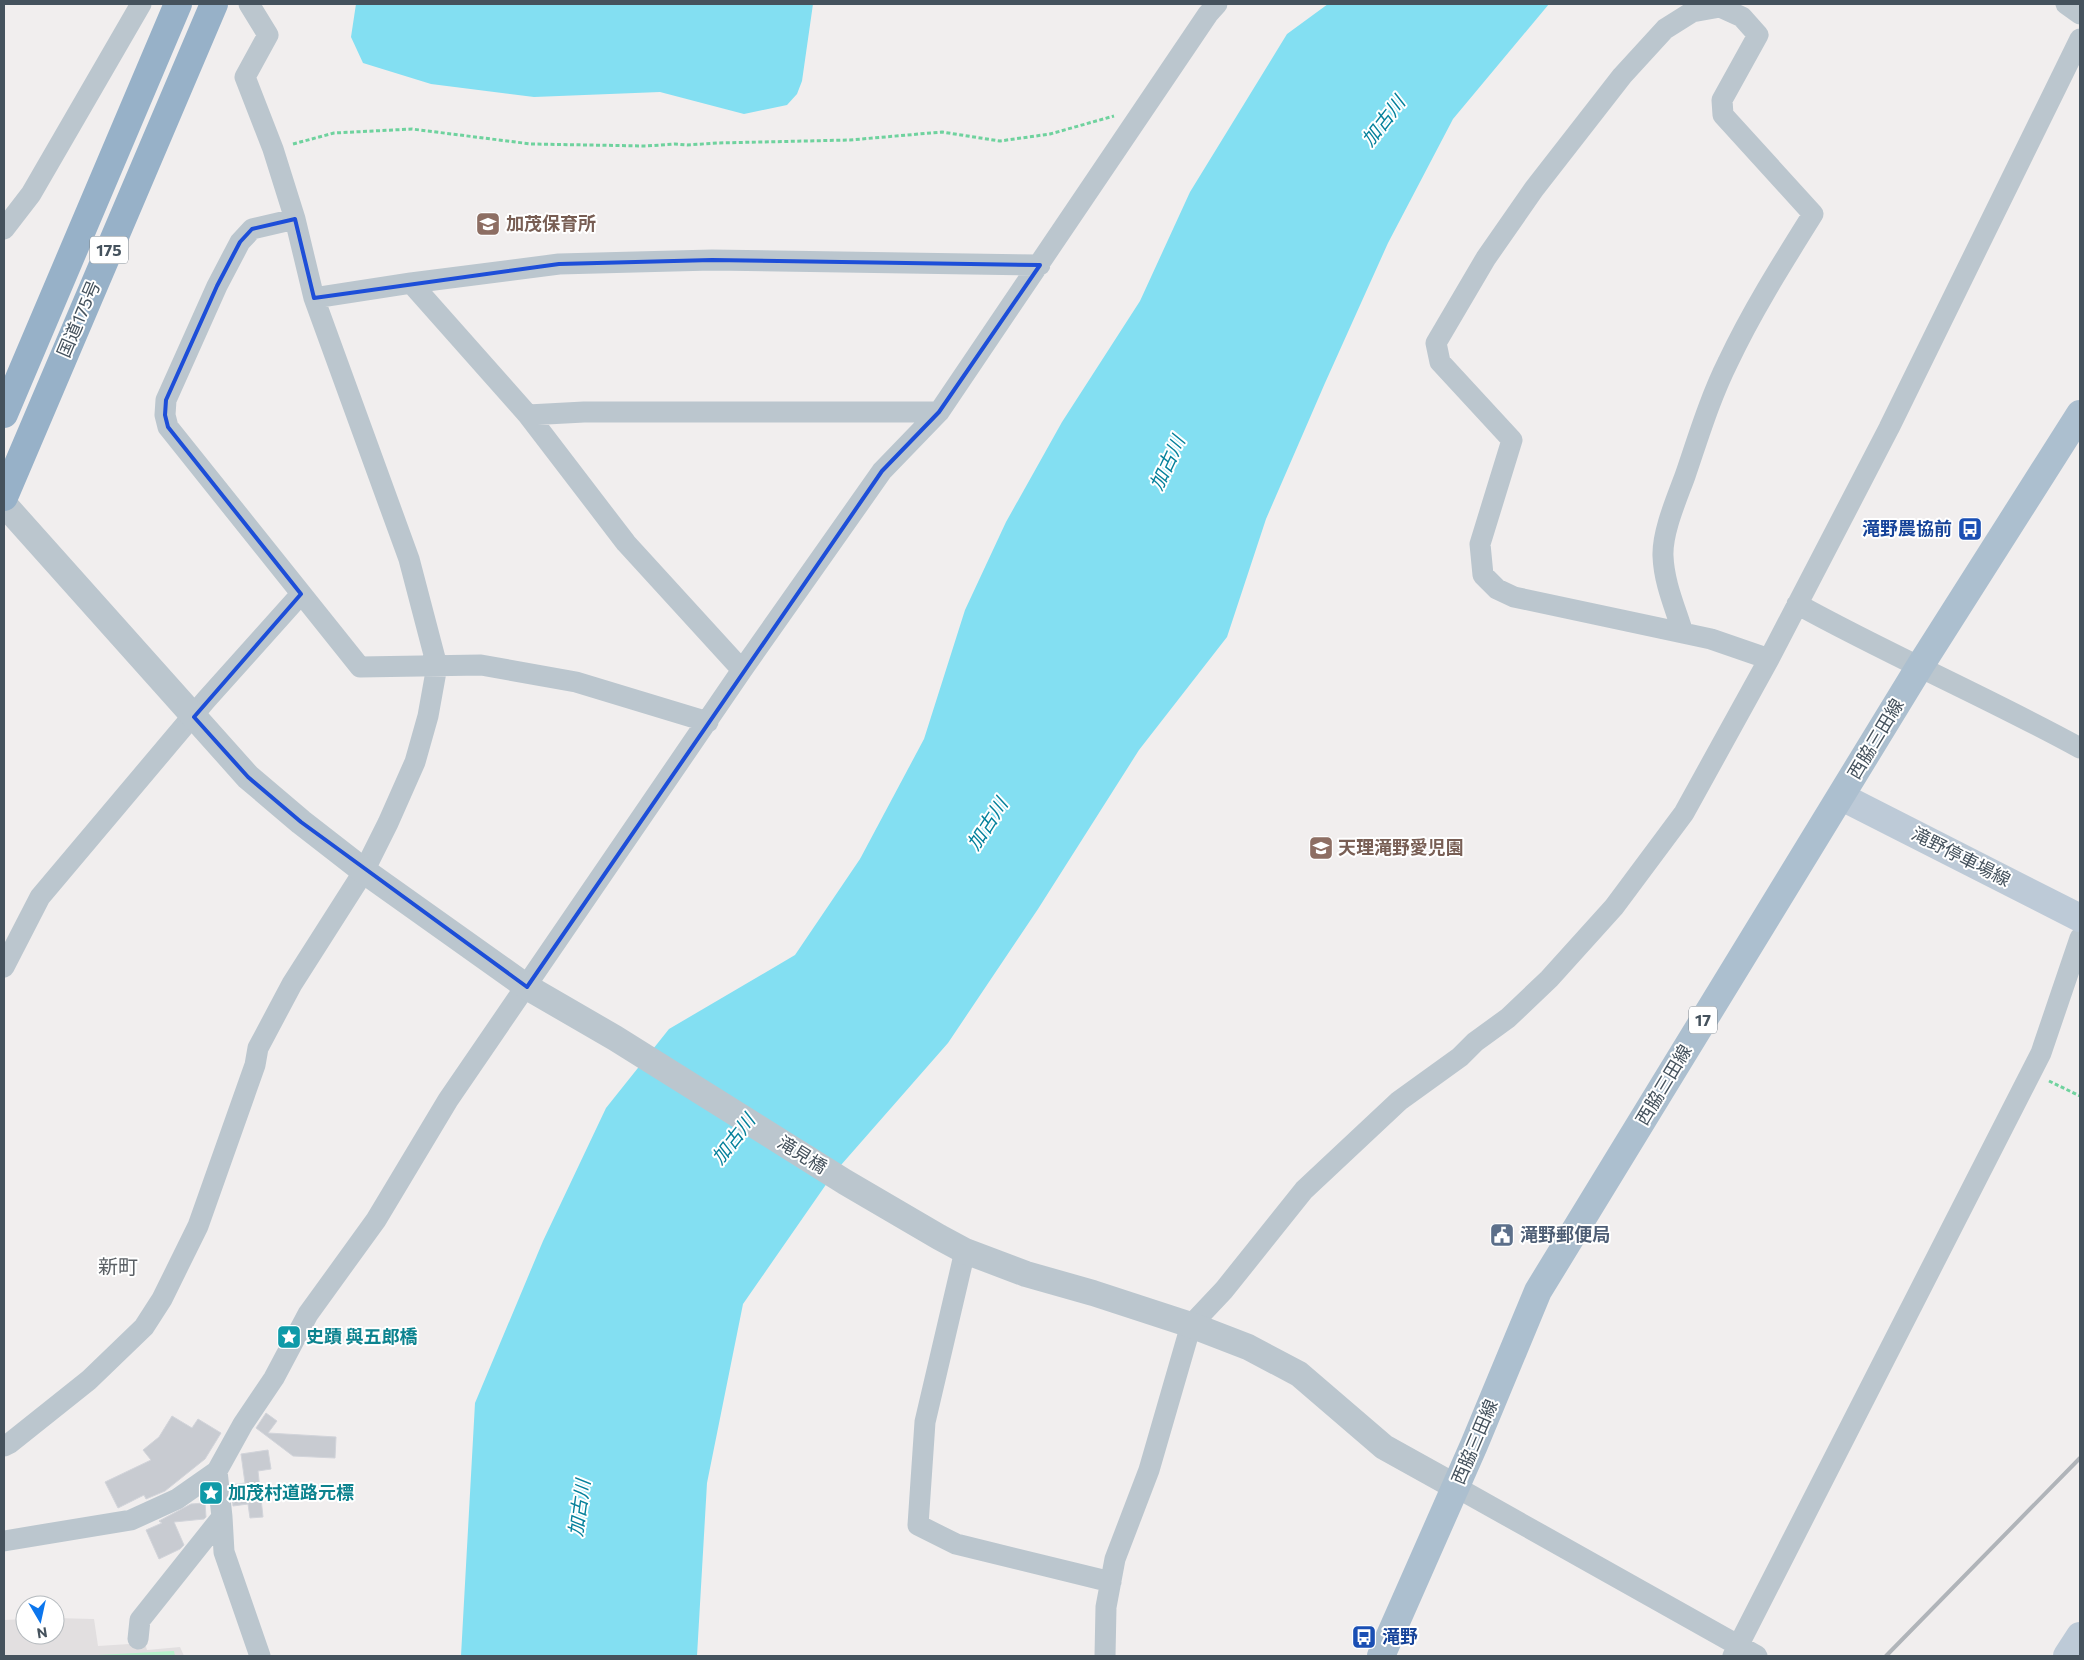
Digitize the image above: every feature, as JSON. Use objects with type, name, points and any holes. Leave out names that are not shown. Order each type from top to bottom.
[{"type":"highway","name":"国道175号","points":[[4,414],[178,4]]},
{"type":"highway","name":"国道175号","points":[[4,497],[214,4]]},
{"type":"main road","name":"西脇三田線","points":[[1381,1656],[1456,1487],[1538,1291],[1652,1107],[1711,1006],[1842,797],[1920,666],[2080,414]]},
{"type":"main road","name":"滝野停車場線","points":[[1842,797],[2080,918]]},
{"type":"main road","points":[[2067,1656],[2080,1636]]},
{"type":"street","points":[[4,229],[32,194],[141,4]]},
{"type":"street","points":[[2066,4],[2080,14]]},
{"type":"street","points":[[4,1541],[132,1520],[177,1499],[217,1471],[308,1314],[376,1220],[448,1100],[742,670],[882,470],[939,412],[1040,265],[1211,7]]},
{"type":"street","points":[[1683,632],[1666,584],[1663,554],[1670,518],[1710,404],[1728,362],[1771,281],[1813,214],[1723,115],[1722,100],[1758,35],[1742,17],[1720,7],[1692,12],[1665,29],[1622,76],[1534,189],[1486,258],[1436,343],[1440,362],[1512,440],[1480,544],[1483,575],[1497,589],[1514,597],[1711,639],[1769,659]]},
{"type":"street","points":[[4,1446],[89,1380],[144,1327],[162,1299],[198,1226],[255,1066],[258,1048],[292,984],[364,872],[415,762],[428,716],[437,666],[409,559],[314,298],[295,219],[273,149],[245,77],[268,35],[259,10]]},
{"type":"street","points":[[1105,1656],[1106,1607],[1115,1559],[1149,1470],[1191,1325],[1224,1290],[1304,1190],[1399,1102],[1460,1057],[1475,1042],[1508,1018],[1549,979],[1614,906],[1684,813],[1769,659],[1890,428],[2080,39]]},
{"type":"street","points":[[295,219],[252,229],[240,242],[217,286],[166,400],[165,414],[168,427],[360,667],[481,665],[576,682],[708,722]]},
{"type":"street","points":[[314,298],[411,282],[559,264],[712,260],[1040,265]]},
{"type":"street","points":[[411,282],[528,415],[626,543],[742,670]]},
{"type":"street","points":[[528,415],[584,412],[939,412]]},
{"type":"street","name":"滝見橋","points":[[4,504],[248,777],[364,872],[527,987],[615,1038],[845,1182],[939,1238],[965,1251],[1026,1274],[1093,1293],[1191,1325],[1248,1347],[1299,1374],[1384,1447],[1456,1487]]},
{"type":"street","points":[[4,966],[40,896],[194,717],[206,700],[301,594]]},
{"type":"street","points":[[1797,604],[1853,635],[2078,743]]},
{"type":"street","points":[[1736,1651],[2041,1053],[2080,938]]},
{"type":"street","points":[[965,1251],[925,1422],[918,1525],[956,1544],[1112,1582]]},
{"type":"street","points":[[217,1471],[224,1552],[260,1656]]},
{"type":"street","points":[[1456,1487],[1736,1651],[1758,1656]]},
{"type":"street","points":[[138,1639],[140,1620],[222,1517]]},
{"type":"path","points":[[273,149],[334,133],[412,129],[531,144],[646,146],[675,144],[687,146],[717,142],[850,140],[942,132],[1000,142],[1050,134],[1146,107]]},
{"type":"path","points":[[2030,1073],[2080,1096]]},
{"type":"highlighted area","points":[[295,219],[314,298],[559,264],[712,260],[1040,265],[939,412],[882,471],[527,987],[301,822],[248,777],[194,717],[301,594],[168,427],[165,415],[166,400],[217,286],[240,242],[252,229]]},
{"type":"shaded area","points":[[65,1618],[94,1619],[98,1646],[145,1643],[147,1650],[180,1647],[184,1656],[4,1656],[4,1620],[15,1619],[15,1645],[65,1645]]},
{"type":"green space","points":[[174,1651],[175,1656],[78,1656]]},
{"type":"water","points":[[356,4],[813,4],[802,81],[797,94],[787,105],[744,114],[660,92],[534,97],[431,84],[363,63],[351,37]]},
{"type":"water","name":"加古川","points":[[1328,4],[1549,4],[1453,119],[1388,243],[1266,519],[1227,637],[1139,750],[1038,909],[948,1043],[834,1173],[743,1304],[707,1483],[697,1656],[461,1656],[475,1403],[543,1241],[606,1108],[669,1029],[795,955],[860,859],[924,739],[965,610],[1006,522],[1062,422],[1140,301],[1190,192],[1287,34]]},
{"type":"building","points":[[266,1413],[277,1421],[268,1433],[336,1437],[335,1458],[293,1456],[256,1428]]},
{"type":"building","points":[[172,1416],[192,1428],[198,1419],[221,1433],[205,1459],[165,1491],[146,1499],[144,1495],[118,1508],[105,1482],[151,1460],[143,1450],[159,1437]]},
{"type":"building","points":[[268,1450],[271,1469],[258,1471],[263,1517],[250,1518],[248,1504],[233,1506],[231,1485],[245,1483],[241,1454]]},
{"type":"building","points":[[205,1503],[206,1517],[204,1519],[174,1522],[184,1545],[180,1549],[159,1559],[146,1530],[162,1523],[159,1521],[191,1504]]},
{"type":"railway","points":[[1886,1656],[2080,1458]]},
{"type":"place","name":"加茂保育所","points":[[488,224]]},
{"type":"place","name":"滝野農協前","points":[[1970,529]]},
{"type":"place","name":"天理滝野愛児園","points":[[1321,848]]},
{"type":"place","name":"滝野郵便局","points":[[1502,1235]]},
{"type":"place","name":"史蹟 與五郎橋","points":[[289,1337]]},
{"type":"place","name":"加茂村道路元標","points":[[211,1493]]},
{"type":"place","name":"滝野","points":[[1364,1637]]},
{"type":"district","name":"新町","points":[[118,1267]]}]
